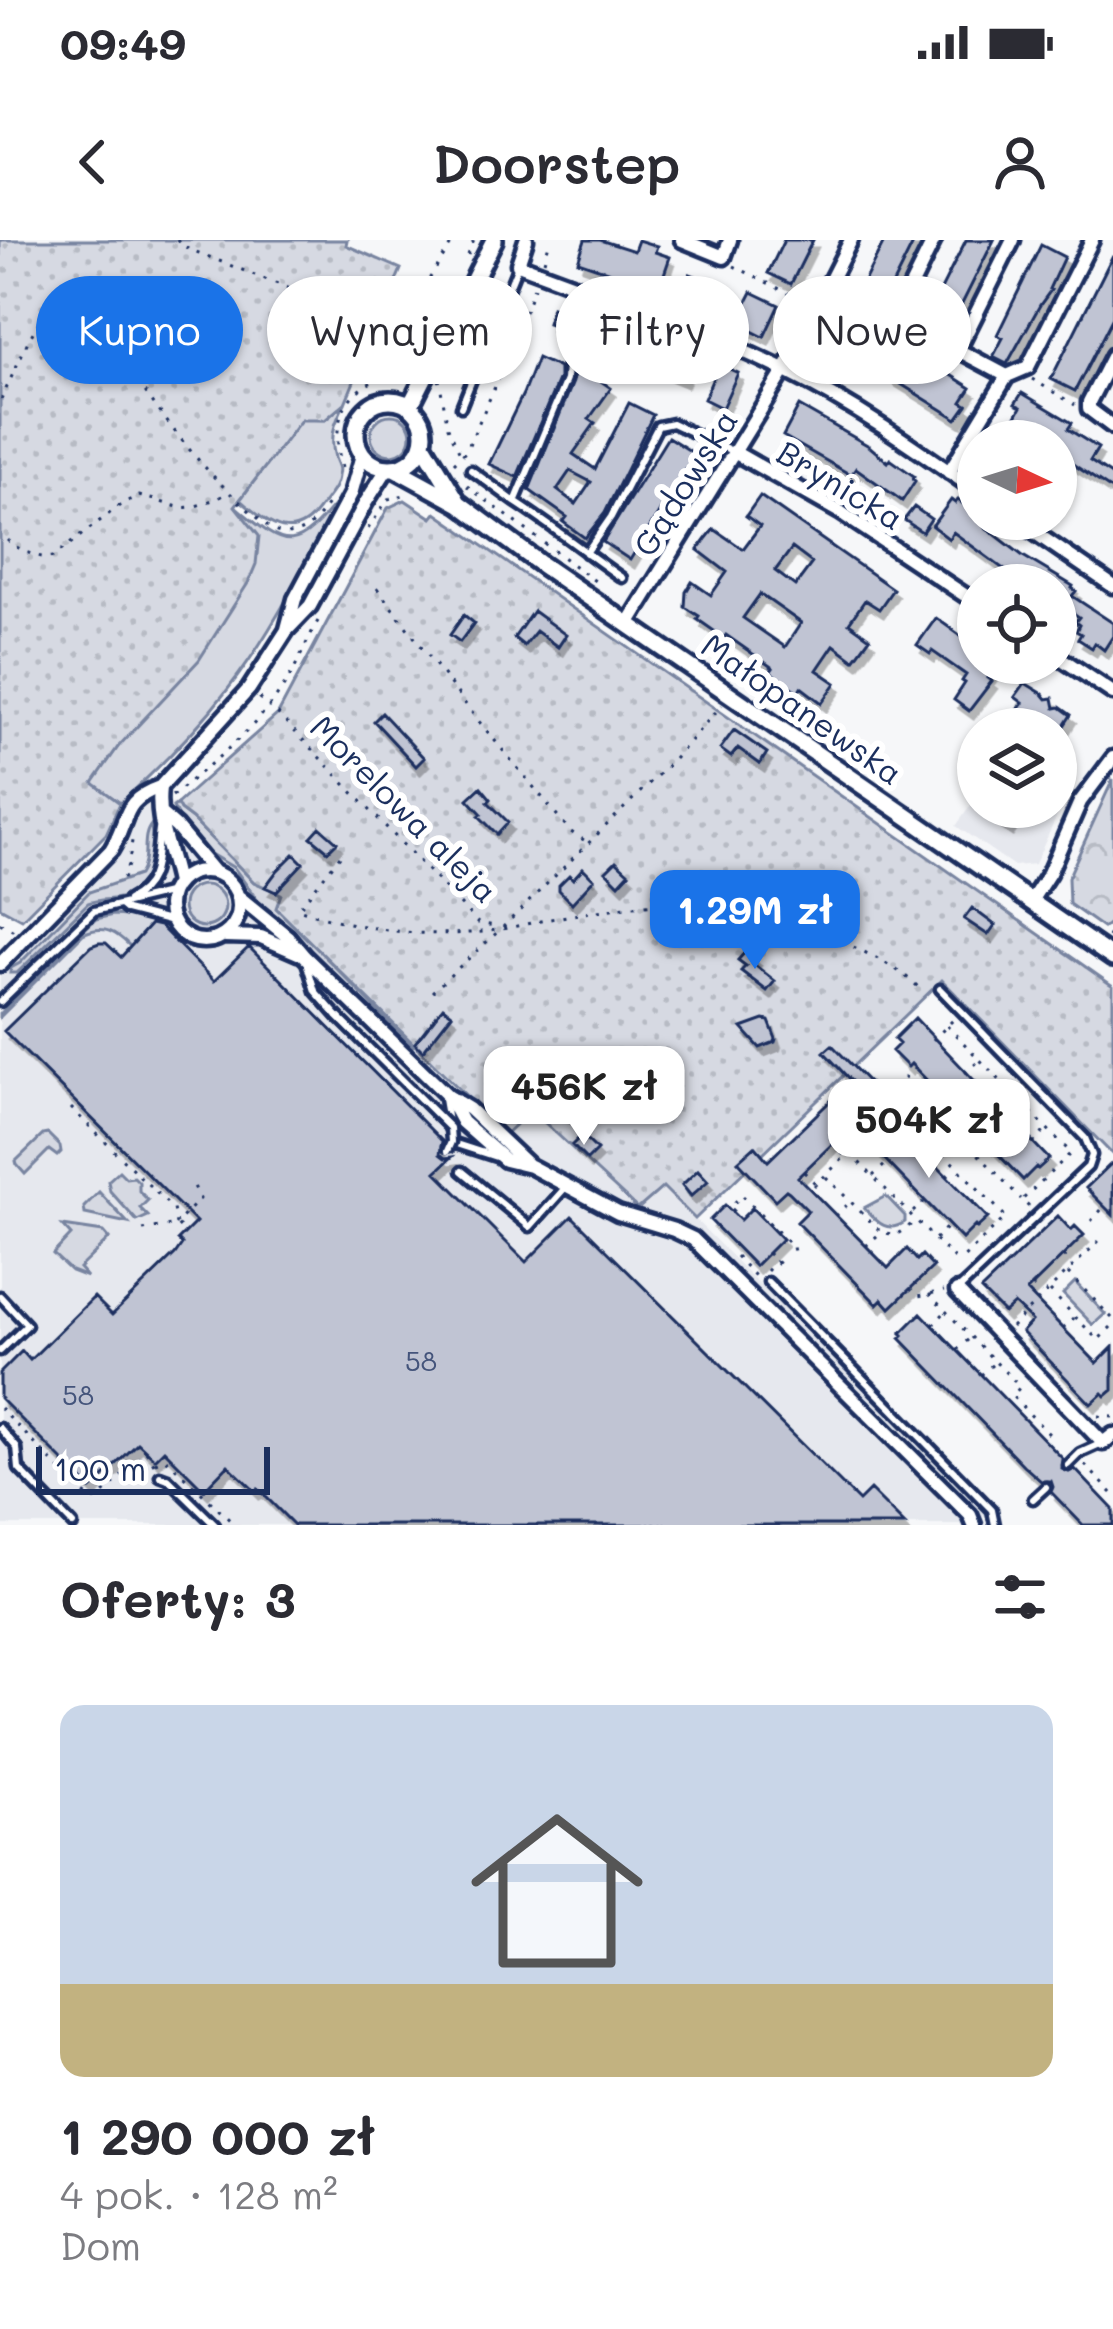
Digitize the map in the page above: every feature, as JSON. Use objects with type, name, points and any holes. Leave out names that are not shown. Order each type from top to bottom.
[{"type":"street","points":[[410,406],[494,240]]},
{"type":"street","points":[[526,240],[518,264],[682,324],[773,365]]},
{"type":"street","points":[[682,240],[724,257],[730,240]]},
{"type":"street","name":"Gądowska","points":[[833,276],[851,240]]},
{"type":"street","points":[[916,276],[934,240]]},
{"type":"street","points":[[1007,376],[958,350],[1013,240]]},
{"type":"street","points":[[949,472],[1007,376],[1028,367],[1092,240]]},
{"type":"street","points":[[1113,355],[1089,402],[1089,409],[1113,428]]},
{"type":"street","name":"Gądowska","points":[[628,624],[776,384]]},
{"type":"street","points":[[810,384],[957,478]]},
{"type":"street","points":[[0,964],[111,850],[132,801],[160,787],[249,689],[286,630],[310,606],[366,502],[392,469],[413,460],[423,444],[423,423],[410,406],[390,400],[362,414],[356,434],[369,462],[392,469]]},
{"type":"street","name":"Małopanewska","points":[[423,444],[460,504]]},
{"type":"street","name":"Brynicka","points":[[734,452],[840,512],[957,590]]},
{"type":"street","points":[[286,630],[295,599],[351,494],[362,455]]},
{"type":"street","name":"Małopanewska","points":[[392,469],[460,504],[1113,958]]},
{"type":"street","points":[[1046,540],[1113,586]]},
{"type":"street","points":[[1077,669],[1113,693]]},
{"type":"street","points":[[1031,901],[1049,873],[1079,802],[1113,758]]},
{"type":"street","points":[[160,787],[160,820],[172,859],[174,888],[169,912],[180,932],[201,942],[223,936],[261,937],[304,956]]},
{"type":"street","points":[[160,820],[176,827],[239,897],[288,937],[445,1094],[469,1109],[530,1166],[617,1214],[693,1239],[970,1515],[974,1525]]},
{"type":"street","points":[[174,888],[193,872],[213,872]]},
{"type":"street","points":[[223,936],[238,920],[239,897]]},
{"type":"street","points":[[445,1094],[462,1121],[505,1160],[530,1166]]},
{"type":"street","points":[[957,1291],[1108,1439]]},
{"type":"lane","points":[[460,406],[518,264]]},
{"type":"lane","points":[[515,502],[564,384]]},
{"type":"lane","points":[[586,553],[611,517],[658,426],[672,423],[734,452]]},
{"type":"lane","points":[[471,467],[622,578]]},
{"type":"lane","points":[[120,905],[142,893],[151,880],[157,867],[160,820]]},
{"type":"lane","points":[[0,1002],[87,916],[174,888]]},
{"type":"lane","points":[[120,905],[172,922]]},
{"type":"lane","points":[[304,956],[315,992],[450,1128],[447,1149]]},
{"type":"lane","points":[[940,989],[1085,1138],[1092,1154],[1088,1167],[957,1291]]},
{"type":"lane","points":[[445,1094],[447,1149]]},
{"type":"lane","points":[[447,1149],[456,1144],[505,1160]]},
{"type":"lane","points":[[462,1171],[530,1227],[567,1186]]},
{"type":"lane","points":[[768,1282],[992,1510],[995,1525]]},
{"type":"lane","points":[[0,1296],[27,1324],[0,1351]]},
{"type":"lane","points":[[0,1428],[16,1448],[19,1469],[73,1525]]},
{"type":"lane","points":[[1068,1465],[1108,1439]]},
{"type":"lane","points":[[160,1476],[215,1525]]},
{"type":"lane","points":[[1034,1499],[1046,1487]]},
{"type":"path","points":[[177,240],[231,267],[384,320],[414,303],[454,240]]},
{"type":"path","points":[[466,259],[474,240]]},
{"type":"path","points":[[452,465],[462,456],[503,369],[550,240]]},
{"type":"path","points":[[724,257],[773,286]]},
{"type":"path","points":[[1,400],[63,280],[72,283],[148,398],[228,494],[273,531],[291,533],[313,525],[341,487]]},
{"type":"path","points":[[1022,370],[1082,410],[1089,409]]},
{"type":"path","points":[[343,470],[335,441],[337,427],[363,387],[372,384]]},
{"type":"path","points":[[442,384],[448,427],[471,467]]},
{"type":"path","points":[[363,533],[388,500],[411,493]]},
{"type":"path","points":[[7,540],[45,559],[140,496],[174,509],[191,509],[228,494]]},
{"type":"path","points":[[377,589],[571,832],[589,843]]},
{"type":"path","points":[[174,795],[269,706],[317,622]]},
{"type":"path","name":"Morelowa aleja","points":[[249,689],[478,923],[503,927]]},
{"type":"path","points":[[432,992],[673,760],[730,694]]},
{"type":"path","points":[[122,879],[133,834]]},
{"type":"path","points":[[340,856],[298,909],[379,930],[471,933],[623,906],[687,901],[743,905],[802,922],[885,963],[921,990]]},
{"type":"path","points":[[933,1040],[947,1026],[1071,1153],[1022,1200]]},
{"type":"path","points":[[965,1073],[980,1060]]},
{"type":"path","points":[[915,1068],[905,1078],[1037,1215]]},
{"type":"path","points":[[999,1108],[1014,1094]]},
{"type":"path","points":[[804,1172],[815,1185],[825,1175],[847,1154],[871,1131],[898,1107],[1006,1217],[958,1263],[873,1176],[847,1154],[833,1144]]},
{"type":"path","points":[[71,1108],[173,1209],[176,1224],[185,1233]]},
{"type":"path","points":[[859,1118],[871,1131]]},
{"type":"path","points":[[1033,1143],[1047,1129]]},
{"type":"path","points":[[913,1142],[922,1132]]},
{"type":"path","points":[[873,1176],[888,1162]]},
{"type":"path","points":[[947,1177],[957,1167]]},
{"type":"path","points":[[825,1175],[880,1232],[896,1235],[916,1220]]},
{"type":"path","points":[[143,1230],[176,1224],[200,1199],[193,1184]]},
{"type":"path","points":[[973,1203],[982,1192]]},
{"type":"path","points":[[734,1211],[730,1207],[742,1195],[793,1247],[795,1256]]},
{"type":"path","points":[[911,1214],[925,1201]]},
{"type":"path","points":[[836,1216],[851,1202]]},
{"type":"path","points":[[1091,1221],[1102,1209]]},
{"type":"path","points":[[934,1239],[946,1228]]},
{"type":"path","points":[[866,1246],[880,1232]]},
{"type":"path","points":[[1007,1330],[1105,1234]]},
{"type":"path","points":[[768,1253],[783,1268]]},
{"type":"path","points":[[736,1256],[758,1279],[776,1261]]},
{"type":"path","points":[[1063,1256],[1073,1266]]},
{"type":"path","points":[[1049,1289],[1098,1340],[1113,1322],[1066,1272]]},
{"type":"path","points":[[1032,1286],[1042,1296]]},
{"type":"path","points":[[910,1289],[918,1296],[957,1291]]},
{"type":"path","points":[[929,1294],[1020,1387],[1006,1401]]},
{"type":"path","points":[[932,1325],[946,1311]]},
{"type":"path","points":[[1063,1328],[1075,1316]]},
{"type":"path","points":[[957,1350],[971,1336]]},
{"type":"path","points":[[981,1375],[996,1362]]},
{"type":"path","points":[[1012,1396],[1054,1436]]},
{"type":"path","points":[[0,1408],[93,1500],[146,1451],[160,1476]]},
{"type":"path","points":[[1030,1425],[1035,1420]]},
{"type":"path","points":[[1076,1456],[1113,1494]]},
{"type":"path","points":[[153,1463],[166,1459],[235,1525]]},
{"type":"path","points":[[1091,1486],[1099,1479]]},
{"type":"path","points":[[82,1492],[88,1486]]},
{"type":"shaded area","points":[[146,802],[177,804],[505,1134],[530,1110],[638,1209],[662,1186],[987,1514],[974,1525],[0,1525],[0,972],[123,847],[137,808]]},
{"type":"shaded area","points":[[959,828],[1052,828],[1035,864],[1014,866]]},
{"type":"green space","points":[[0,240],[347,240],[346,245],[401,269],[398,276],[267,276],[267,384],[353,384],[345,403],[325,420],[301,420],[235,506],[259,536],[256,564],[199,660],[118,747],[93,783],[120,803],[106,834],[22,919],[0,907]]},
{"type":"green space","points":[[345,403],[333,436],[337,481],[309,520],[299,527],[279,527],[240,500],[301,419],[325,420]]},
{"type":"green space","points":[[391,415],[405,421],[411,435],[405,449],[391,455],[377,449],[371,435],[377,421]]},
{"type":"green space","points":[[341,497],[260,644],[203,719],[120,803],[92,783],[118,747],[235,506],[268,532],[291,540],[313,528]]},
{"type":"green space","points":[[405,500],[432,518],[436,513],[1113,986],[1113,1155],[942,980],[695,1219],[663,1187],[638,1209],[531,1110],[505,1134],[276,908],[281,894],[254,882],[177,804],[278,714],[388,508]]},
{"type":"green space","points":[[1113,779],[1113,927],[1103,928],[1069,904],[1068,878]]},
{"type":"green space","points":[[177,804],[254,882],[281,894],[277,908],[414,1047],[266,912],[234,868],[202,849],[182,826],[173,807]]},
{"type":"green space","points":[[151,825],[153,856],[144,884],[128,896],[88,903],[17,973],[10,973],[89,892],[139,875]]},
{"type":"green space","points":[[204,885],[219,891],[225,906],[219,921],[204,927],[189,921],[183,906],[189,891]]},
{"type":"green space","points":[[113,915],[152,923],[131,947],[109,931],[83,934],[0,1017],[87,927]]},
{"type":"green space","points":[[48,1134],[61,1152],[57,1156],[49,1150],[25,1174],[16,1161]]},
{"type":"green space","points":[[119,1171],[139,1182],[139,1191],[148,1200],[140,1208],[148,1216],[137,1221],[110,1191],[108,1181]]},
{"type":"green space","points":[[99,1192],[128,1223],[85,1214],[84,1207]]},
{"type":"green space","points":[[886,1196],[905,1222],[888,1227],[864,1208]]},
{"type":"green space","points":[[63,1226],[103,1232],[109,1239],[79,1268],[87,1277],[71,1271],[53,1254],[71,1235]]},
{"type":"green space","points":[[1075,1282],[1105,1314],[1093,1325],[1063,1294]]},
{"type":"building","points":[[585,240],[634,251],[638,240],[657,246],[655,252],[670,257],[663,276],[621,276],[578,261]]},
{"type":"building","points":[[784,240],[813,240],[795,276],[768,273]]},
{"type":"building","points":[[885,240],[915,240],[897,276],[867,276]]},
{"type":"building","points":[[966,240],[994,240],[971,286],[971,276],[948,276]]},
{"type":"building","points":[[1041,245],[1064,257],[1051,290],[1007,364],[993,357],[1003,338],[997,335]]},
{"type":"building","points":[[1113,255],[1113,317],[1075,391],[1051,379]]},
{"type":"building","points":[[752,292],[773,302],[773,318],[764,337],[749,330]]},
{"type":"building","points":[[552,307],[556,309],[556,326],[547,323]]},
{"type":"building","points":[[537,358],[556,367],[556,384],[517,477],[489,464],[527,384],[532,384]]},
{"type":"building","points":[[572,384],[611,388],[573,454],[595,469],[629,403],[653,415],[605,513],[585,538],[563,522],[567,517],[529,490]],"holes":[[[570,471],[591,482],[576,504],[557,490]]]},
{"type":"building","points":[[710,384],[733,384],[722,408],[704,399]]},
{"type":"building","points":[[901,384],[965,384],[971,388],[957,419]]},
{"type":"building","points":[[1022,393],[1067,420],[1014,420],[1021,407],[1015,404]]},
{"type":"building","points":[[799,406],[914,476],[902,501],[856,468],[851,475],[783,436]]},
{"type":"building","points":[[1077,435],[1098,448],[1090,461],[1113,476],[1113,491],[1077,467]]},
{"type":"building","points":[[668,437],[695,454],[630,560],[603,542]]},
{"type":"building","points":[[760,496],[893,589],[879,609],[865,600],[849,623],[870,638],[854,660],[834,645],[817,670],[836,683],[822,703],[801,687],[798,692],[770,672],[773,668],[685,607],[692,582],[711,595],[727,572],[698,550],[714,529],[743,549],[760,526],[746,516]],"holes":[[[792,548],[812,563],[795,586],[775,571]],[[760,594],[801,623],[785,647],[743,618]]]},
{"type":"building","points":[[951,500],[957,501],[957,535],[953,532],[949,539],[932,526]]},
{"type":"building","points":[[914,507],[931,519],[922,532],[904,520]]},
{"type":"building","points":[[964,540],[1002,540],[1036,564],[997,564]]},
{"type":"building","points":[[1077,599],[1113,623],[1113,636],[1104,650],[1078,639]]},
{"type":"building","points":[[533,611],[566,635],[558,647],[536,631],[524,646],[514,638]]},
{"type":"building","points":[[464,615],[474,623],[460,642],[450,635]]},
{"type":"building","points":[[936,618],[957,633],[957,669],[932,651],[917,645]]},
{"type":"building","points":[[964,684],[990,684],[971,708],[954,700]]},
{"type":"building","points":[[1027,684],[1047,699],[1053,698],[1055,708],[1019,708],[1023,703],[1015,697]]},
{"type":"building","points":[[382,713],[424,758],[416,766],[374,721]]},
{"type":"building","points":[[734,730],[767,753],[760,764],[738,748],[731,757],[720,749]]},
{"type":"building","points":[[481,787],[491,799],[488,802],[508,822],[497,834],[468,799]]},
{"type":"building","points":[[320,827],[337,842],[328,851],[311,837]]},
{"type":"building","points":[[294,854],[303,863],[276,892],[265,887],[277,871]]},
{"type":"building","points":[[616,861],[629,873],[619,884],[606,871]]},
{"type":"building","points":[[583,868],[594,879],[572,903],[559,885]]},
{"type":"building","points":[[972,908],[995,925],[988,935],[964,919]]},
{"type":"building","points":[[151,924],[160,926],[214,981],[249,947],[442,1141],[440,1154],[452,1157],[436,1172],[526,1262],[572,1216],[859,1501],[870,1490],[905,1525],[294,1525],[228,1465],[204,1490],[164,1450],[155,1459],[138,1443],[91,1489],[0,1398],[0,1373],[22,1351],[30,1360],[94,1297],[112,1315],[175,1254],[182,1244],[178,1240],[196,1222],[4,1031],[91,946],[106,943],[121,957]]},
{"type":"building","points":[[746,951],[756,958],[752,963],[775,981],[767,991],[741,971],[746,966],[738,960]]},
{"type":"building","points":[[443,1007],[452,1014],[423,1051],[415,1043]]},
{"type":"building","points":[[915,1018],[1049,1159],[1038,1169],[1023,1180],[911,1064],[908,1067],[892,1051],[899,1044],[894,1039]]},
{"type":"building","points":[[769,1021],[776,1039],[760,1048],[742,1028]]},
{"type":"building","points":[[832,1045],[882,1096],[798,1177],[888,1268],[907,1249],[917,1260],[922,1255],[933,1267],[890,1308],[882,1299],[877,1304],[797,1222],[808,1211],[789,1192],[775,1200],[738,1161],[755,1146],[768,1161],[851,1081],[824,1052]]},
{"type":"building","points":[[892,1120],[988,1218],[962,1239],[872,1146]]},
{"type":"building","points":[[582,1135],[597,1150],[587,1160],[572,1145]]},
{"type":"building","points":[[1113,1162],[1113,1215],[1086,1188]]},
{"type":"building","points":[[698,1170],[708,1181],[691,1196],[682,1185]]},
{"type":"building","points":[[725,1205],[740,1220],[752,1208],[782,1239],[755,1266],[710,1220]]},
{"type":"building","points":[[1058,1216],[1071,1230],[1075,1226],[1084,1235],[1027,1291],[1097,1363],[1113,1347],[1113,1390],[1091,1404],[1022,1332],[1032,1321],[1014,1304],[1004,1313],[981,1290]]},
{"type":"building","points":[[921,1313],[1063,1459],[1062,1469],[1075,1469],[1113,1509],[1113,1525],[1083,1525],[1051,1492],[1051,1481],[1041,1481],[1023,1465],[900,1338]]}]
